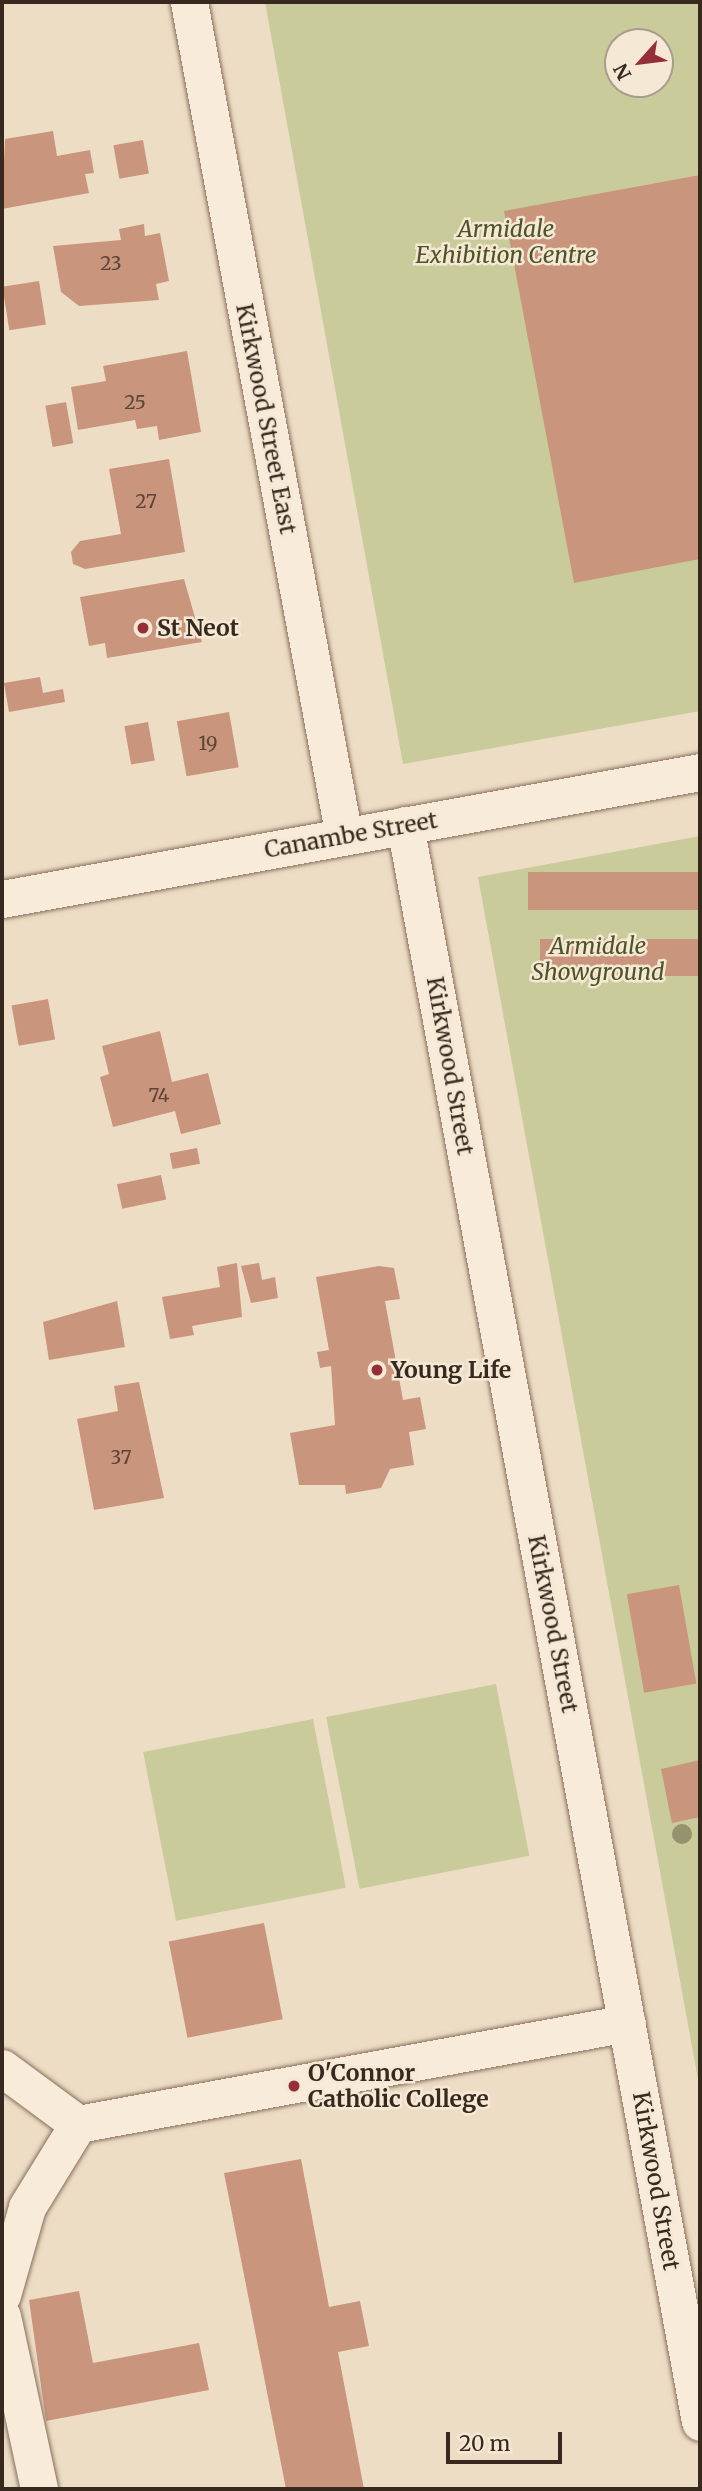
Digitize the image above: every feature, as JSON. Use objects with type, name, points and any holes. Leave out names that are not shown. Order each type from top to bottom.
[{"type":"street","name":"Kirkwood Street East","points":[[189,2],[344,837]]},
{"type":"street","name":"Canambe Street","points":[[2,899],[700,772]]},
{"type":"street","name":"Kirkwood Street","points":[[405,825],[700,2422]]},
{"type":"street","points":[[2,2068],[78,2124],[627,2023]]},
{"type":"street","points":[[2,2295],[27,2207],[78,2124]]},
{"type":"street","points":[[2,2316],[39,2489]]},
{"type":"green space","name":"Armidale Exhibition Centre","points":[[265,2],[700,2],[700,711],[403,764]]},
{"type":"green space","name":"Armidale Showground","points":[[700,836],[700,2090],[478,877]]},
{"type":"green space","points":[[496,1684],[529,1856],[360,1889],[326,1717]]},
{"type":"green space","points":[[313,1719],[346,1888],[176,1921],[143,1752]]},
{"type":"building","points":[[53,131],[57,156],[90,150],[94,173],[85,174],[89,193],[2,209],[5,139]]},
{"type":"building","points":[[143,140],[149,173],[119,179],[113,145]]},
{"type":"building","points":[[700,175],[700,559],[574,583],[504,211]]},
{"type":"building","points":[[144,224],[145,236],[160,233],[169,281],[156,284],[159,300],[79,306],[61,292],[53,246],[121,240],[119,229]]},
{"type":"building","points":[[39,281],[46,324],[9,330],[2,287]]},
{"type":"building","points":[[187,351],[201,432],[159,440],[157,426],[137,429],[135,420],[78,430],[71,387],[106,381],[103,366]]},
{"type":"building","points":[[66,402],[73,443],[53,447],[45,406]]},
{"type":"building","points":[[169,459],[185,552],[85,569],[73,564],[71,552],[80,541],[121,534],[109,469]]},
{"type":"building","name":"St Neot","points":[[184,579],[202,642],[107,658],[105,643],[89,646],[80,597]]},
{"type":"building","points":[[40,677],[43,693],[63,689],[65,702],[9,712],[4,683]]},
{"type":"building","points":[[229,712],[239,767],[187,776],[177,721]]},
{"type":"building","points":[[148,722],[155,760],[131,765],[124,726]]},
{"type":"building","points":[[528,872],[700,872],[700,910],[528,910]]},
{"type":"building","points":[[540,939],[700,939],[700,976],[540,976]]},
{"type":"building","points":[[48,999],[55,1039],[19,1046],[12,1005]]},
{"type":"building","points":[[160,1031],[172,1082],[208,1073],[221,1124],[181,1134],[175,1111],[113,1127],[100,1077],[109,1074],[102,1046]]},
{"type":"building","points":[[197,1148],[200,1164],[173,1169],[170,1153]]},
{"type":"building","points":[[161,1175],[166,1199],[122,1209],[117,1184]]},
{"type":"building","points":[[237,1263],[242,1317],[192,1326],[194,1335],[170,1339],[162,1297],[220,1287],[217,1267]]},
{"type":"building","points":[[259,1263],[262,1280],[275,1277],[278,1298],[251,1303],[241,1266]]},
{"type":"building","points":[[379,1266],[394,1268],[400,1299],[385,1301],[403,1400],[420,1397],[426,1429],[409,1432],[414,1465],[390,1469],[381,1488],[346,1494],[345,1485],[299,1485],[290,1433],[335,1425],[331,1366],[320,1368],[317,1352],[329,1350],[316,1277]]},
{"type":"building","points":[[117,1301],[125,1347],[49,1360],[43,1322]]},
{"type":"building","points":[[139,1382],[164,1498],[94,1510],[77,1419],[118,1411],[114,1386]]},
{"type":"building","points":[[679,1585],[696,1683],[644,1693],[627,1594]]},
{"type":"building","points":[[700,1760],[700,1817],[672,1823],[661,1769]]},
{"type":"building","points":[[264,1923],[283,2019],[187,2038],[169,1942]]},
{"type":"building","points":[[301,2159],[329,2307],[360,2301],[369,2346],[338,2352],[364,2489],[286,2489],[224,2173]]},
{"type":"building","points":[[79,2291],[93,2363],[199,2343],[209,2390],[46,2421],[29,2300]]},
{"type":"place","name":"St Neot","points":[[143,628]]},
{"type":"place","name":"Young Life","points":[[377,1370]]},
{"type":"place","name":"O'Connor Catholic College","points":[[294,2086]]}]
